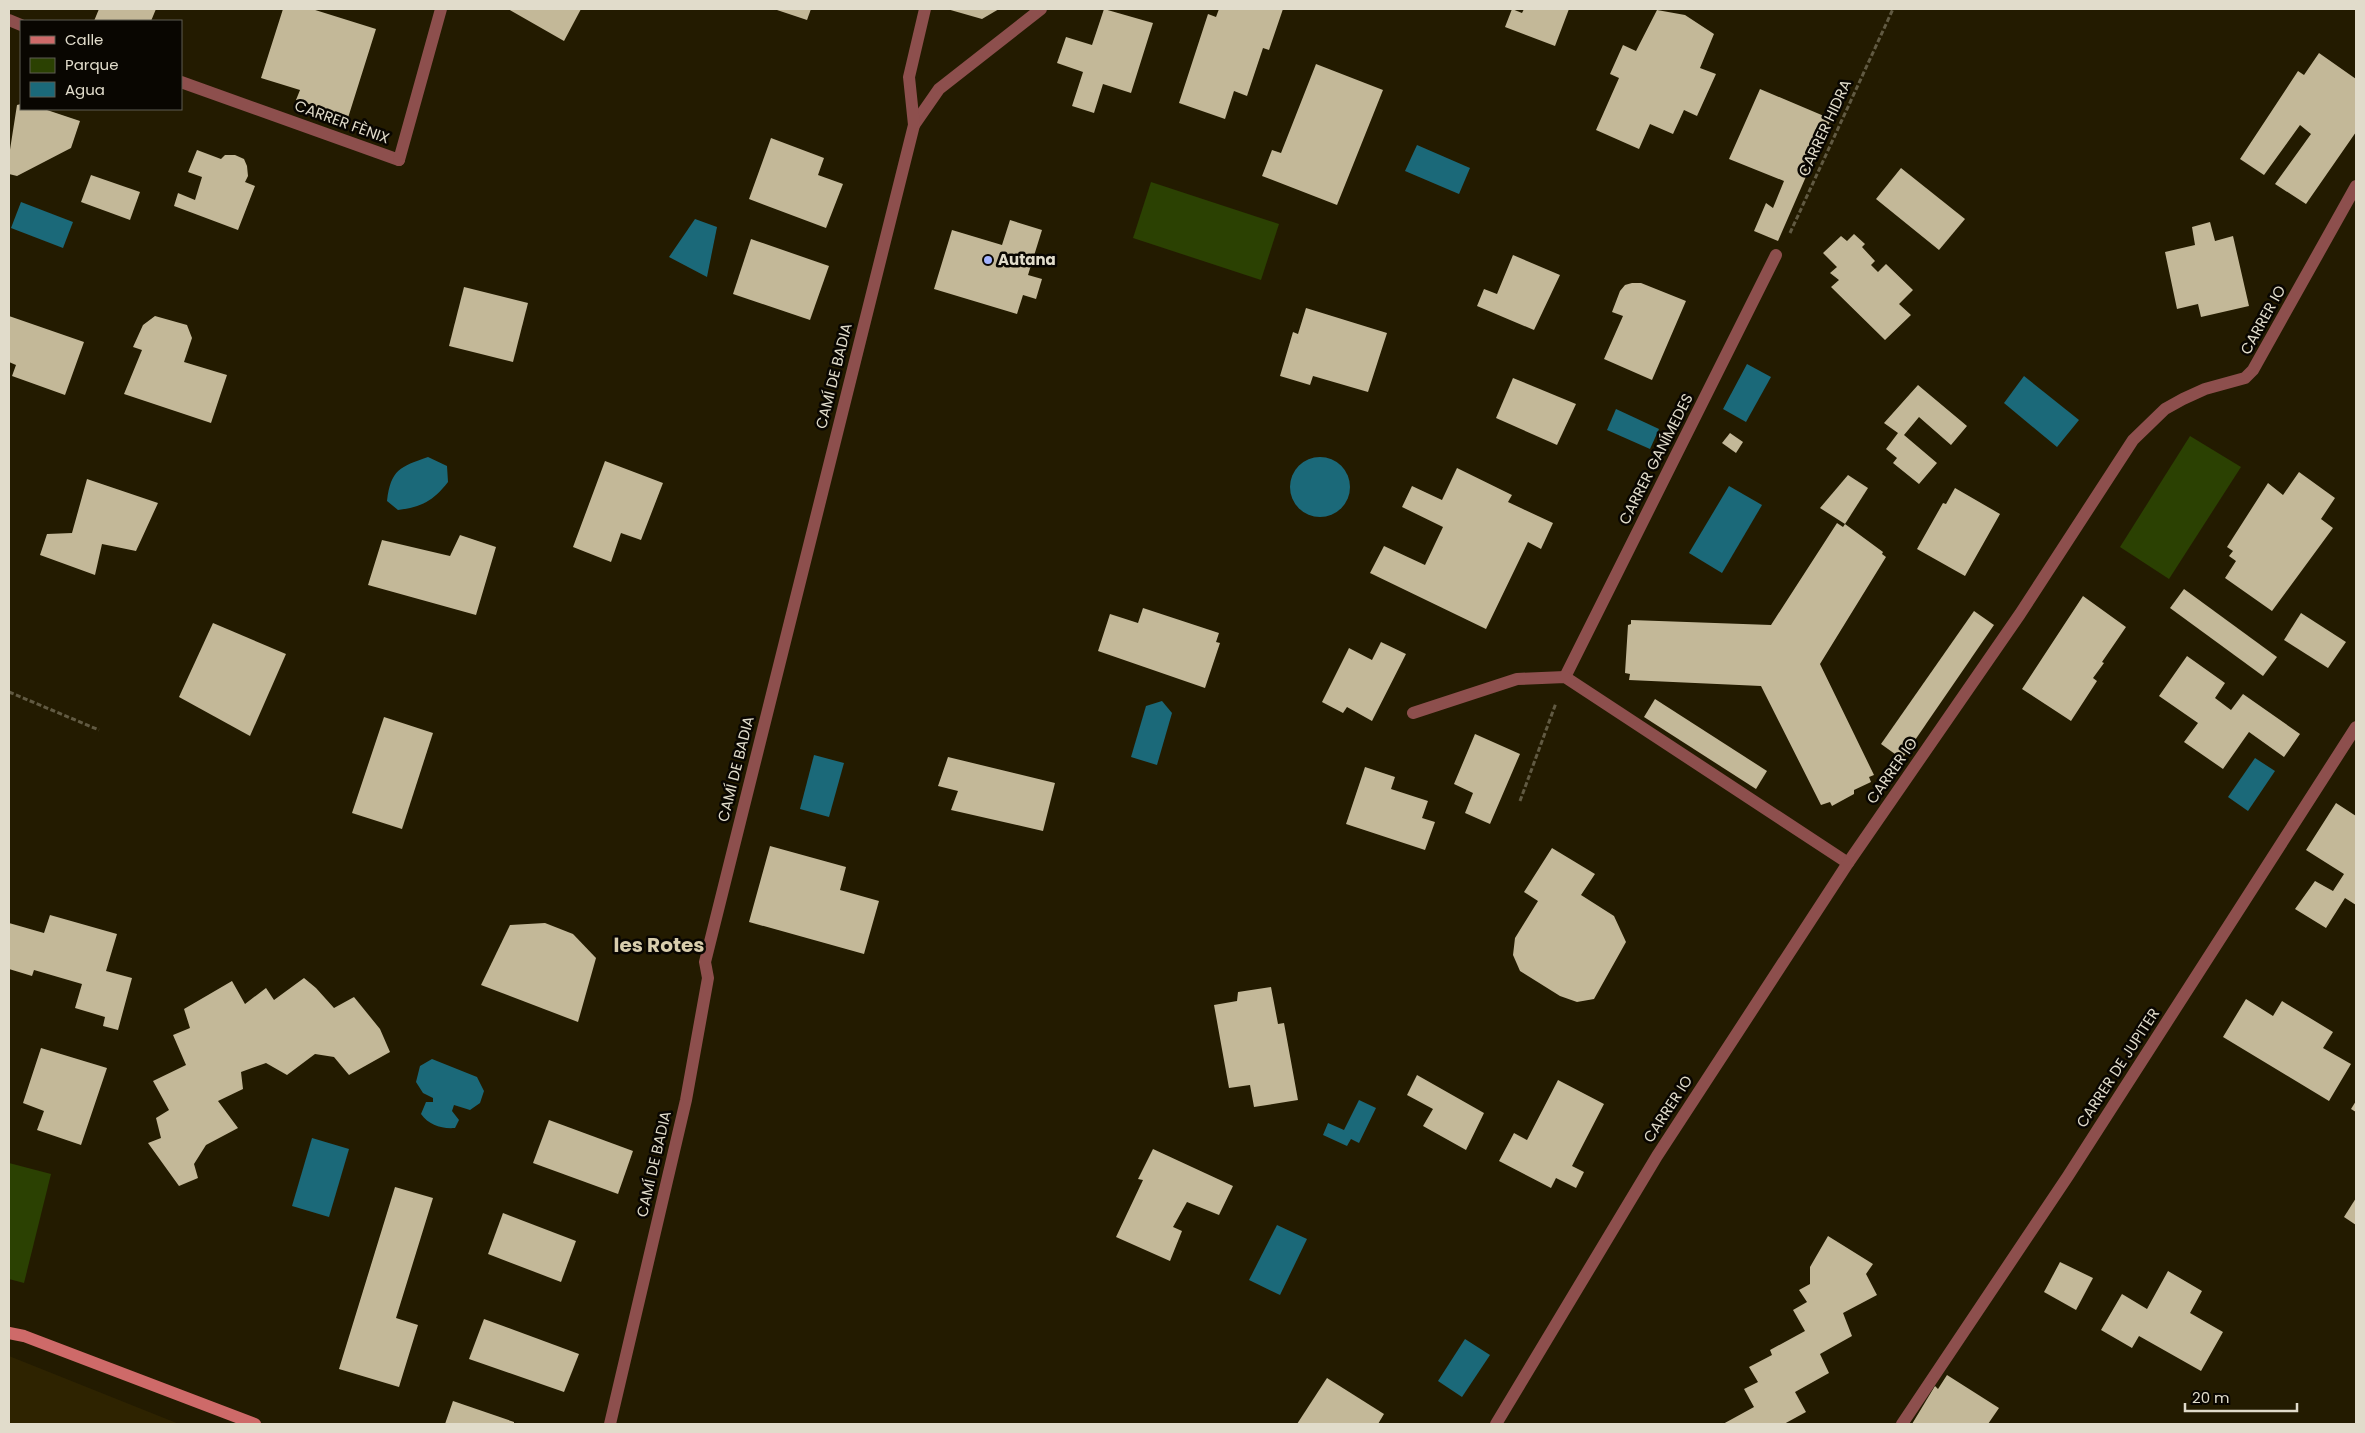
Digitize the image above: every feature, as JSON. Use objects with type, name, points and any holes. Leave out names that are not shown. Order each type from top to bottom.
[{"type":"street","name":"CARRER FÈNIX","points":[[182,82],[399,160],[441,9]]},
{"type":"street","name":"CAMÍ DE BADIA","points":[[610,1424],[686,1100],[708,978],[705,962],[914,125],[909,77],[925,9]]},
{"type":"street","name":"CAMÍ DE BADIA","points":[[914,125],[940,89],[1041,9]]},
{"type":"street","name":"CARRER IO","points":[[1496,1424],[1657,1156],[1848,863],[2020,614],[2133,440],[2165,409],[2177,402],[2205,389],[2245,378],[2253,370],[2356,186]]},
{"type":"street","name":"CARRER GANÍMEDES","points":[[1566,677],[1776,256]]},
{"type":"street","points":[[1412,713],[1517,679],[1566,677],[1848,863]]},
{"type":"street","name":"CARRER DE JUPITER","points":[[1902,1424],[2073,1167],[2356,727]]},
{"type":"street","points":[[9,1325],[24,1336]]},
{"type":"street","points":[[9,1332],[24,1336],[255,1424]]},
{"type":"path","name":"CARRER HIDRA","points":[[1776,256],[1784,245],[1893,9]]},
{"type":"path","points":[[1520,801],[1566,677]]},
{"type":"path","points":[[9,692],[99,730]]},
{"type":"shaded area","points":[[9,1356],[179,1424],[9,1424]]},
{"type":"green space","points":[[1151,182],[1279,224],[1261,280],[1133,238]]},
{"type":"green space","points":[[2190,436],[2241,467],[2169,579],[2120,547]]},
{"type":"green space","points":[[9,1163],[51,1174],[24,1283],[9,1279]]},
{"type":"water","points":[[1417,145],[1470,168],[1459,194],[1405,171]]},
{"type":"water","points":[[21,202],[73,222],[63,248],[11,228]]},
{"type":"water","points":[[695,219],[717,227],[707,277],[669,257]]},
{"type":"water","points":[[1747,364],[1771,377],[1746,422],[1723,409]]},
{"type":"water","points":[[2024,376],[2079,420],[2057,447],[2004,403]]},
{"type":"water","points":[[1616,409],[1659,429],[1650,449],[1607,430]]},
{"type":"water","points":[[428,457],[447,466],[448,482],[426,502],[414,507],[398,510],[387,501],[394,476],[404,467]]},
{"type":"water","points":[[1320,457],[1336,462],[1341,466],[1345,471],[1350,487],[1345,503],[1341,508],[1336,512],[1320,517],[1304,512],[1299,508],[1295,503],[1290,487],[1295,471],[1299,466],[1304,462]]},
{"type":"water","points":[[1729,486],[1762,505],[1722,573],[1689,553]]},
{"type":"water","points":[[1162,701],[1172,713],[1157,765],[1131,757],[1146,706]]},
{"type":"water","points":[[814,755],[844,763],[829,817],[800,809]]},
{"type":"water","points":[[2255,758],[2275,771],[2248,811],[2228,797]]},
{"type":"water","points":[[432,1059],[477,1077],[484,1091],[480,1103],[470,1110],[454,1105],[452,1111],[459,1120],[455,1128],[436,1126],[421,1114],[426,1102],[433,1102],[433,1098],[423,1093],[416,1082],[420,1066]]},
{"type":"water","points":[[1359,1100],[1376,1108],[1359,1143],[1351,1139],[1347,1146],[1323,1135],[1328,1123],[1344,1130]]},
{"type":"water","points":[[312,1138],[349,1149],[329,1217],[292,1206]]},
{"type":"water","points":[[1277,1225],[1307,1239],[1280,1295],[1249,1280]]},
{"type":"water","points":[[1465,1339],[1490,1355],[1462,1397],[1438,1381]]},
{"type":"building","points":[[99,9],[156,9],[151,20],[94,20]]},
{"type":"building","points":[[283,9],[312,9],[376,29],[347,121],[314,111],[315,106],[296,100],[300,90],[261,78]]},
{"type":"building","points":[[508,9],[581,9],[564,41]]},
{"type":"building","points":[[774,9],[811,9],[807,20]]},
{"type":"building","points":[[947,9],[999,9],[982,19]]},
{"type":"building","points":[[1104,9],[1153,23],[1131,93],[1103,84],[1094,113],[1072,106],[1083,72],[1057,63],[1066,37],[1092,45]]},
{"type":"building","points":[[1219,9],[1283,9],[1269,50],[1263,48],[1247,96],[1234,91],[1225,119],[1179,103],[1208,14],[1216,17]]},
{"type":"building","points":[[1512,9],[1522,13],[1524,9],[1569,9],[1555,46],[1505,27]]},
{"type":"building","points":[[1657,10],[1685,15],[1714,34],[1700,68],[1716,74],[1697,116],[1684,110],[1673,134],[1650,124],[1639,149],[1596,130],[1619,78],[1610,74],[1623,45],[1636,51]]},
{"type":"building","points":[[2319,53],[2356,79],[2356,132],[2306,204],[2275,184],[2311,134],[2300,125],[2264,175],[2240,159],[2298,71],[2304,75]]},
{"type":"building","points":[[1316,64],[1383,90],[1337,205],[1262,176],[1272,150],[1281,153]]},
{"type":"building","points":[[1760,89],[1831,119],[1778,241],[1754,231],[1766,203],[1773,208],[1784,181],[1729,159]]},
{"type":"building","points":[[20,104],[20,110],[47,110],[80,121],[71,148],[17,176],[9,174],[9,156],[17,105]]},
{"type":"building","points":[[771,138],[824,158],[818,175],[843,184],[826,228],[749,199]]},
{"type":"building","points":[[197,150],[221,159],[225,155],[235,155],[244,159],[248,176],[245,182],[255,186],[238,230],[174,206],[178,193],[195,200],[202,177],[188,172]]},
{"type":"building","points":[[1901,168],[1965,219],[1939,250],[1876,199]]},
{"type":"building","points":[[91,175],[140,192],[130,220],[81,202]]},
{"type":"building","name":"Autana","points":[[1010,220],[1042,230],[1028,275],[1042,279],[1036,299],[1023,295],[1017,314],[934,289],[952,230],[1002,245]]},
{"type":"building","points":[[2210,222],[2215,241],[2233,236],[2249,306],[2201,317],[2198,304],[2177,309],[2165,252],[2195,245],[2192,227]]},
{"type":"building","points":[[1854,234],[1865,244],[1862,247],[1875,261],[1871,265],[1878,272],[1886,264],[1913,290],[1899,304],[1911,315],[1885,340],[1831,287],[1839,280],[1830,273],[1837,267],[1823,253],[1841,236],[1847,241]]},
{"type":"building","points":[[751,239],[829,266],[810,320],[733,294]]},
{"type":"building","points":[[1513,255],[1560,275],[1534,330],[1477,306],[1484,289],[1497,294]]},
{"type":"building","points":[[1641,283],[1686,301],[1652,380],[1604,359],[1623,316],[1612,312],[1620,291],[1625,285]]},
{"type":"building","points":[[464,287],[528,303],[513,362],[449,346]]},
{"type":"building","points":[[1306,308],[1387,333],[1368,392],[1313,376],[1310,385],[1280,376],[1293,332],[1298,334]]},
{"type":"building","points":[[9,316],[84,342],[65,395],[12,376],[16,365],[9,362]]},
{"type":"building","points":[[155,316],[187,325],[192,338],[184,362],[227,375],[211,423],[124,394],[142,350],[133,347],[143,325]]},
{"type":"building","points":[[1513,378],[1576,404],[1557,445],[1496,418]]},
{"type":"building","points":[[1918,385],[1967,426],[1951,445],[1919,417],[1904,435],[1937,463],[1919,484],[1893,463],[1897,458],[1886,449],[1898,433],[1884,423]]},
{"type":"building","points":[[1730,433],[1743,442],[1736,453],[1722,443]]},
{"type":"building","points":[[605,461],[663,483],[641,540],[621,533],[611,562],[573,547]]},
{"type":"building","points":[[1457,468],[1512,495],[1508,502],[1553,523],[1541,549],[1528,542],[1486,629],[1370,573],[1384,546],[1425,565],[1443,527],[1402,507],[1412,486],[1442,500]]},
{"type":"building","points":[[2299,472],[2335,498],[2321,519],[2333,528],[2272,611],[2225,578],[2236,561],[2229,556],[2233,551],[2227,547],[2268,483],[2283,495]]},
{"type":"building","points":[[1848,475],[1868,488],[1845,524],[1820,508]]},
{"type":"building","points":[[87,479],[158,503],[136,551],[102,544],[95,575],[40,555],[47,534],[72,533]]},
{"type":"building","points":[[1955,488],[2000,514],[1965,576],[1917,549],[1943,503],[1946,504]]},
{"type":"building","points":[[1837,523],[1843,527],[1845,524],[1883,552],[1882,554],[1886,557],[1820,664],[1874,775],[1869,777],[1871,782],[1854,790],[1854,794],[1832,806],[1830,802],[1821,805],[1761,686],[1629,680],[1630,674],[1625,673],[1628,625],[1631,624],[1631,620],[1771,625]]},
{"type":"building","points":[[460,535],[496,547],[476,615],[368,585],[382,540],[450,556]]},
{"type":"building","points":[[2184,589],[2277,657],[2263,676],[2170,608]]},
{"type":"building","points":[[2083,596],[2126,627],[2102,662],[2104,663],[2093,678],[2097,681],[2071,721],[2022,689]]},
{"type":"building","points":[[1143,608],[1219,633],[1216,642],[1220,643],[1205,688],[1098,651],[1110,614],[1138,623]]},
{"type":"building","points":[[1974,611],[1994,625],[1902,759],[1881,744]]},
{"type":"building","points":[[2301,613],[2346,642],[2328,668],[2284,640]]},
{"type":"building","points":[[213,623],[286,654],[250,736],[179,697]]},
{"type":"building","points":[[1381,642],[1406,654],[1372,721],[1347,707],[1343,713],[1322,702],[1349,648],[1372,660]]},
{"type":"building","points":[[2187,656],[2225,683],[2215,698],[2231,710],[2243,694],[2300,734],[2284,757],[2249,732],[2223,769],[2184,742],[2198,723],[2159,696]]},
{"type":"building","points":[[1655,699],[1767,771],[1756,789],[1644,717]]},
{"type":"building","points":[[384,717],[433,733],[402,829],[352,813]]},
{"type":"building","points":[[1475,734],[1520,754],[1490,824],[1465,813],[1473,793],[1454,784]]},
{"type":"building","points":[[948,757],[1055,783],[1043,831],[951,810],[958,791],[938,786]]},
{"type":"building","points":[[1365,767],[1395,777],[1391,789],[1428,801],[1422,818],[1435,822],[1425,850],[1346,824]]},
{"type":"building","points":[[2336,803],[2356,816],[2356,905],[2345,898],[2326,928],[2295,909],[2315,881],[2333,891],[2344,874],[2306,850]]},
{"type":"building","points":[[770,846],[846,867],[840,890],[879,901],[864,954],[749,922]]},
{"type":"building","points":[[1552,848],[1595,874],[1581,895],[1614,916],[1626,942],[1594,999],[1577,1002],[1560,996],[1520,971],[1513,955],[1515,938],[1538,901],[1524,892]]},
{"type":"building","points":[[50,915],[117,934],[106,971],[132,978],[118,1030],[103,1026],[105,1017],[75,1008],[82,984],[34,970],[32,976],[9,969],[9,923],[44,933]]},
{"type":"building","points":[[545,923],[573,934],[596,958],[578,1022],[481,985],[510,925]]},
{"type":"building","points":[[304,978],[334,1008],[354,997],[380,1029],[390,1052],[349,1075],[334,1057],[315,1054],[287,1075],[266,1063],[241,1072],[243,1089],[218,1101],[238,1128],[206,1145],[194,1164],[198,1178],[179,1186],[148,1143],[161,1138],[156,1118],[169,1110],[153,1081],[186,1065],[173,1035],[190,1028],[184,1009],[232,981],[245,1004],[266,988],[274,1000]]},
{"type":"building","points":[[1271,987],[1278,1024],[1284,1023],[1298,1100],[1254,1107],[1250,1085],[1229,1088],[1214,1005],[1237,1001],[1238,992]]},
{"type":"building","points":[[2246,999],[2273,1016],[2282,1001],[2333,1032],[2323,1048],[2351,1064],[2329,1101],[2223,1037]]},
{"type":"building","points":[[41,1048],[107,1068],[81,1145],[37,1130],[44,1111],[23,1103]]},
{"type":"building","points":[[1417,1075],[1484,1113],[1466,1150],[1423,1126],[1433,1109],[1407,1095]]},
{"type":"building","points":[[1558,1080],[1604,1104],[1572,1166],[1584,1172],[1576,1188],[1556,1178],[1551,1188],[1499,1161],[1514,1133],[1527,1140]]},
{"type":"building","points":[[2356,1101],[2356,1112],[2351,1109]]},
{"type":"building","points":[[549,1120],[633,1151],[618,1194],[533,1163]]},
{"type":"building","points":[[1153,1149],[1233,1186],[1219,1215],[1187,1202],[1173,1227],[1182,1231],[1170,1261],[1116,1237],[1143,1180],[1138,1179]]},
{"type":"building","points":[[395,1187],[433,1198],[396,1318],[418,1325],[399,1387],[339,1369]]},
{"type":"building","points":[[2356,1198],[2356,1225],[2344,1217]]},
{"type":"building","points":[[503,1213],[576,1241],[561,1282],[488,1254]]},
{"type":"building","points":[[1828,1236],[1873,1264],[1866,1274],[1877,1295],[1843,1313],[1852,1336],[1820,1354],[1829,1373],[1795,1392],[1806,1412],[1784,1424],[1723,1424],[1754,1407],[1744,1389],[1758,1382],[1749,1367],[1772,1355],[1770,1350],[1805,1331],[1793,1310],[1807,1302],[1799,1290],[1810,1284],[1810,1267]]},
{"type":"building","points":[[2060,1262],[2093,1278],[2076,1310],[2044,1292]]},
{"type":"building","points":[[2168,1271],[2202,1291],[2190,1313],[2223,1332],[2201,1371],[2139,1336],[2132,1348],[2101,1330],[2122,1294],[2147,1309]]},
{"type":"building","points":[[484,1319],[579,1354],[564,1392],[469,1359]]},
{"type":"building","points":[[1947,1375],[1999,1408],[1988,1424],[1912,1424],[1935,1386],[1938,1389]]},
{"type":"building","points":[[1327,1378],[1384,1414],[1378,1424],[1297,1424]]},
{"type":"building","points":[[453,1401],[514,1422],[514,1424],[445,1424]]},
{"type":"place","name":"Autana","points":[[988,260]]},
{"type":"district","name":"les Rotes","points":[[659,945]]}]
